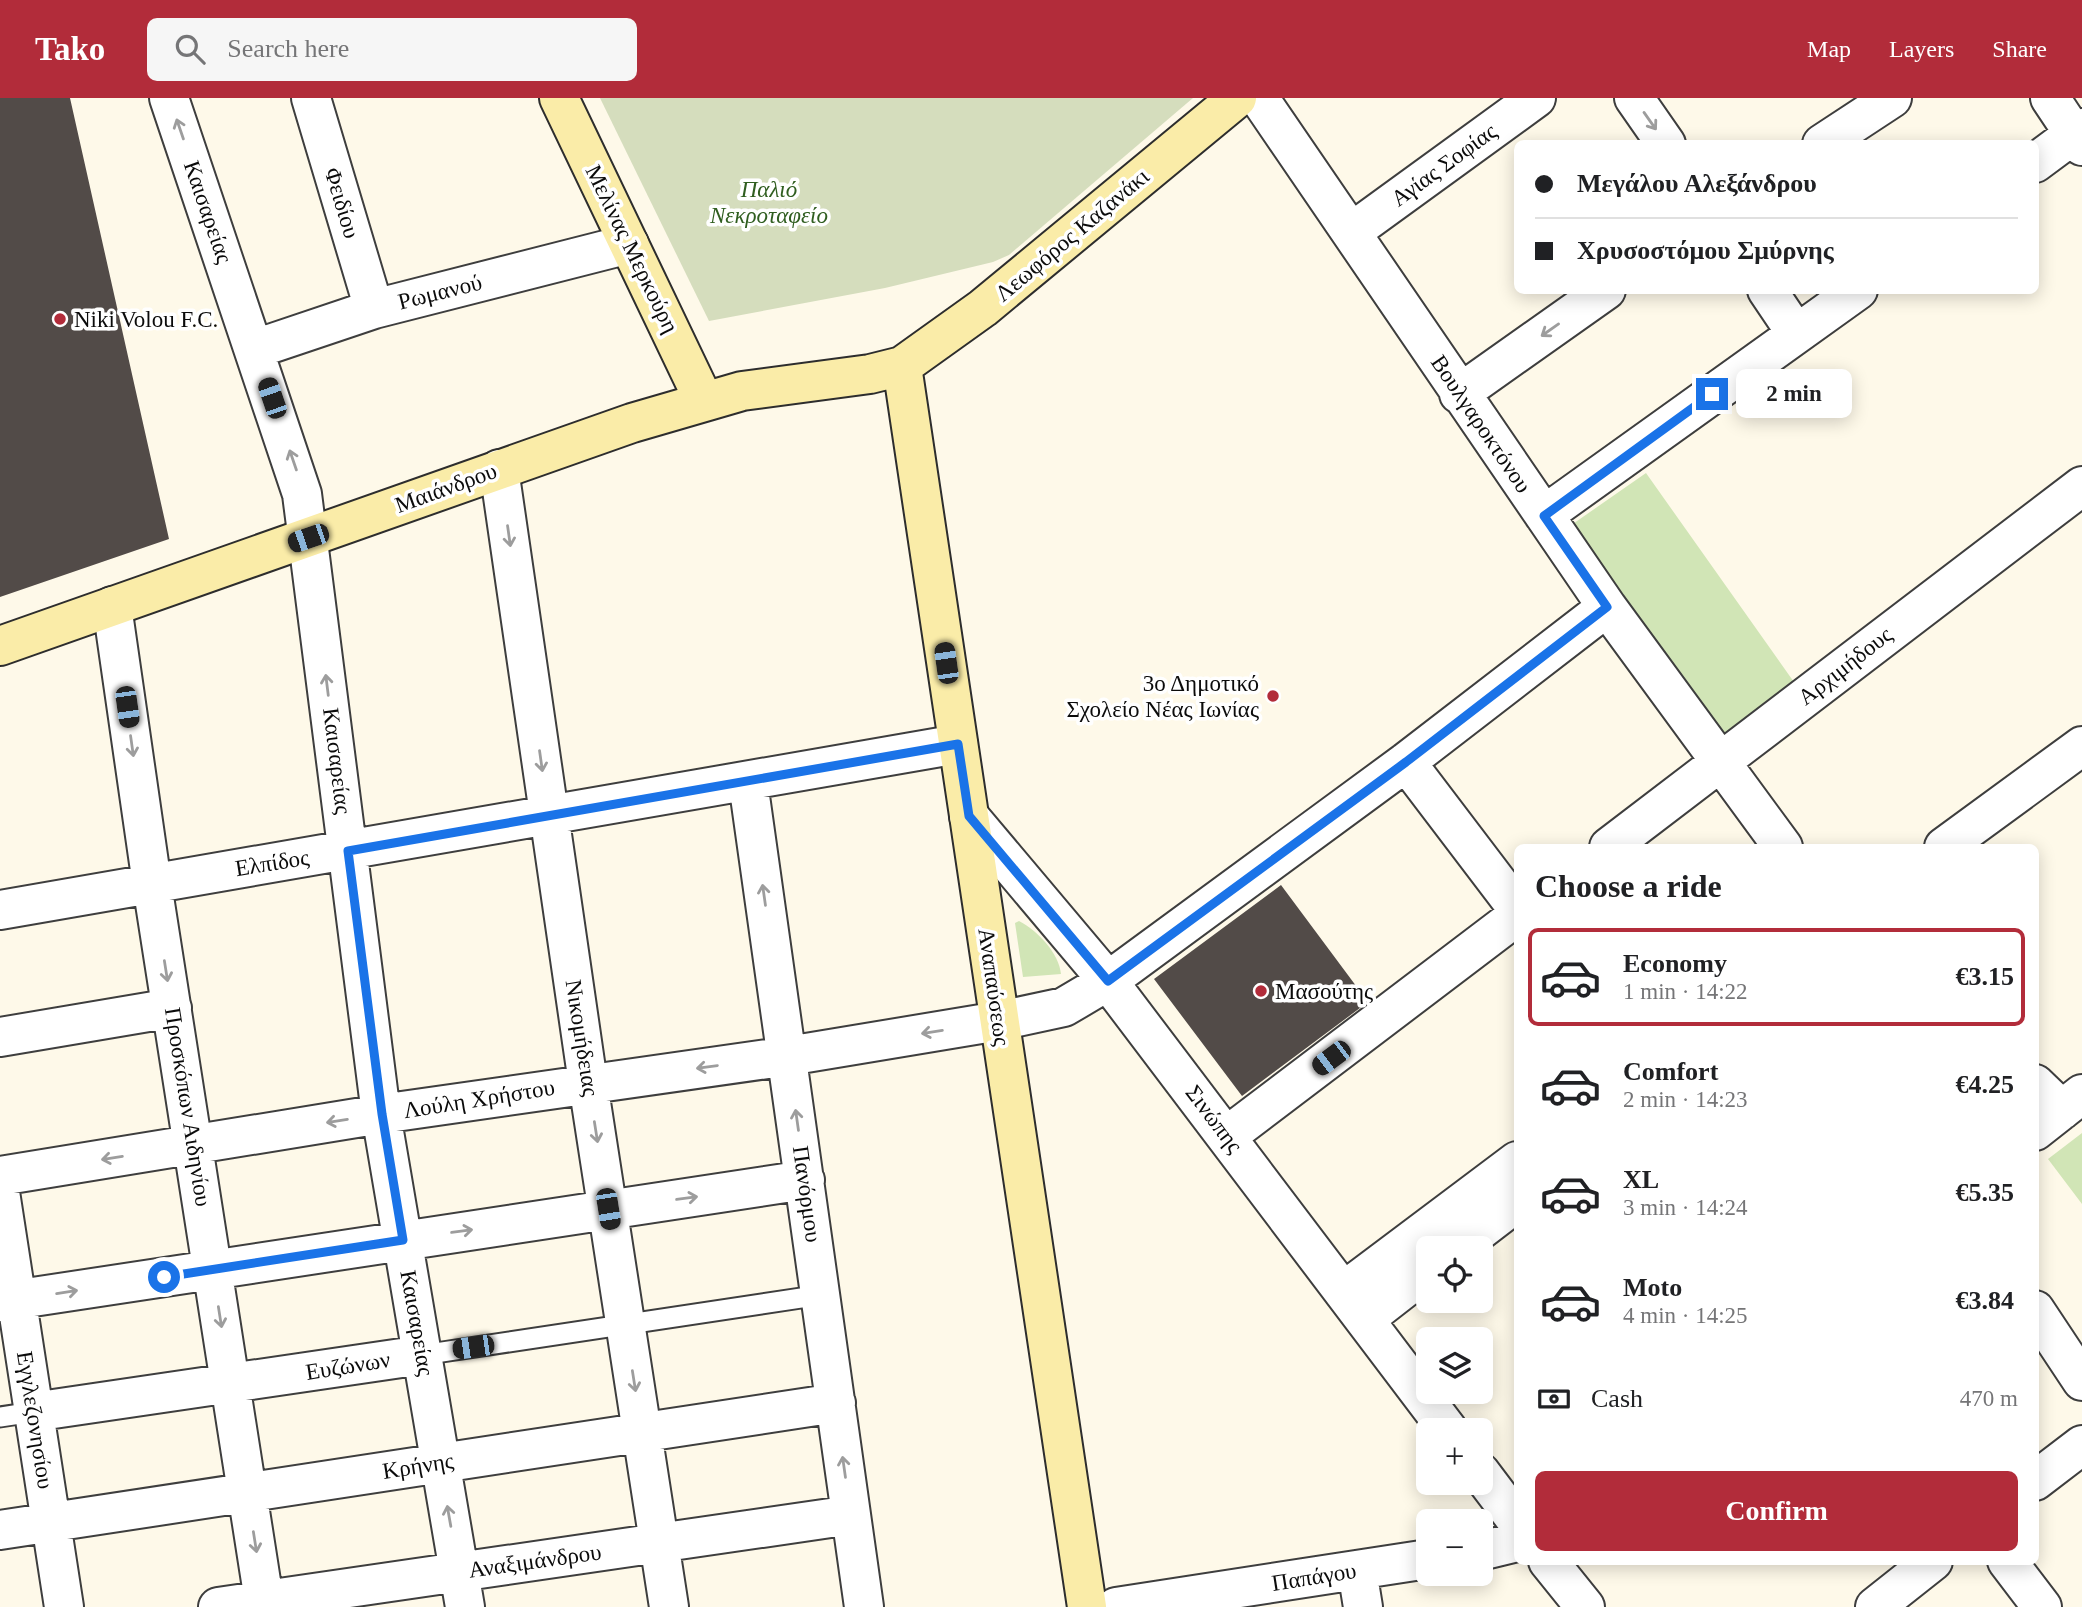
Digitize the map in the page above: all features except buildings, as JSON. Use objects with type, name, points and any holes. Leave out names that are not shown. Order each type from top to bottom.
[{"type":"street","name":"Καισαρείας","points":[[169,98],[297,472],[308,538],[382,1114],[462,1590]]},
{"type":"street","name":"Φειδίου","points":[[311,98],[374,309]]},
{"type":"street","name":"Μελίνας Μερκούρη","points":[[559,98],[704,401]]},
{"type":"street","name":"Λεωφόρος Καζανάκι","points":[[902,366],[983,308],[1237,98]]},
{"type":"street","name":"Βουλγαροκτόνου","points":[[1259,98],[1353,231],[1459,394],[1607,607],[1719,764],[1781,844]]},
{"type":"street","name":"Αγίας Σοφίας","points":[[1353,231],[1536,98]]},
{"type":"street","points":[[1634,98],[1663,140]]},
{"type":"street","points":[[1844,127],[1892,98]]},
{"type":"street","points":[[2039,161],[2079,136],[2050,98]]},
{"type":"street","name":"Ρωμανού","points":[[255,349],[374,309],[629,244]]},
{"type":"street","points":[[1459,394],[1600,294]]},
{"type":"street","points":[[1770,294],[1796,333]]},
{"type":"street","points":[[1544,516],[1852,294]]},
{"type":"street","name":"Μαιάνδρου","points":[[0,646],[499,469],[704,401],[763,387],[858,376],[902,366]]},
{"type":"street","name":"Αναπαύσεως","points":[[902,366],[1087,1607]]},
{"type":"street","name":"Νικομήδειας","points":[[499,469],[548,816],[669,1607]]},
{"type":"street","name":"Αρχιμήδους","points":[[1613,844],[2082,486]]},
{"type":"street","name":"Προσκόπων Αιδηνίου","points":[[112,606],[152,884],[265,1604]]},
{"type":"street","name":"Λούλη Χρήστου","points":[[0,1176],[382,1114],[788,1056],[999,1021],[1064,1007],[1108,981],[1406,762],[1607,607]]},
{"type":"street","name":"Ελπίδος","points":[[0,910],[958,744]]},
{"type":"street","points":[[1948,844],[2082,746]]},
{"type":"street","points":[[1406,762],[1514,904]]},
{"type":"street","name":"Πανόρμου","points":[[748,782],[864,1607]]},
{"type":"street","name":"Σινώπης","points":[[969,816],[1108,981],[1439,1418]]},
{"type":"street","points":[[1227,1136],[1514,918]]},
{"type":"street","points":[[0,1037],[172,1008]]},
{"type":"street","points":[[1354,1305],[1514,1164]]},
{"type":"street","points":[[8,1301],[805,1180]]},
{"type":"street","name":"Εγγλεζονησίου","points":[[0,1192],[17,1415],[51,1522],[64,1607]]},
{"type":"street","points":[[1473,1236],[1514,1204]]},
{"type":"street","points":[[1354,1305],[1416,1276]]},
{"type":"street","points":[[2039,1316],[2082,1381]]},
{"type":"street","name":"Ευζώνων","points":[[17,1415],[422,1354]]},
{"type":"street","name":"Κρήνης","points":[[0,1530],[835,1402]]},
{"type":"street","points":[[2039,1479],[2082,1445]]},
{"type":"street","points":[[1493,1489],[1514,1517]]},
{"type":"street","name":"Αναξιμάνδρου","points":[[218,1607],[462,1590],[659,1543],[851,1515]]},
{"type":"street","points":[[1493,1548],[1514,1543]]},
{"type":"street","name":"Παπάγου","points":[[1116,1607],[1416,1561]]},
{"type":"street","points":[[1551,1565],[1585,1607]]},
{"type":"street","points":[[1875,1607],[1928,1565]]},
{"type":"street","points":[[2010,1565],[2042,1607]]},
{"type":"street","points":[[1357,1570],[1363,1607]]},
{"type":"lane","name":"Ευζώνων","points":[[422,1354],[821,1295]]},
{"type":"green space","name":"Παλιό Νεκροταφείο","points":[[600,98],[1193,98],[1009,255],[993,262],[885,288],[709,321]]},
{"type":"green space","points":[[1646,473],[1801,692],[1722,747],[1567,528]]},
{"type":"green space","points":[[1019,921],[1046,943],[1056,958],[1061,974],[1023,977],[1015,923]]},
{"type":"green space","points":[[2082,1133],[2082,1204],[2048,1159]]},
{"type":"place","name":"Niki Volou F.C.","points":[[60,319]]},
{"type":"place","name":"3ο Δημοτικό Σχολείο Νέας Ιωνίας","points":[[1273,696]]},
{"type":"place","name":"Μασούτης","points":[[1261,991]]},
{"type":"route","points":[[164,1277],[403,1240],[382,1114],[348,851],[958,744],[969,816],[1108,981],[1406,762],[1607,607],[1544,516],[1712,394]]}]
